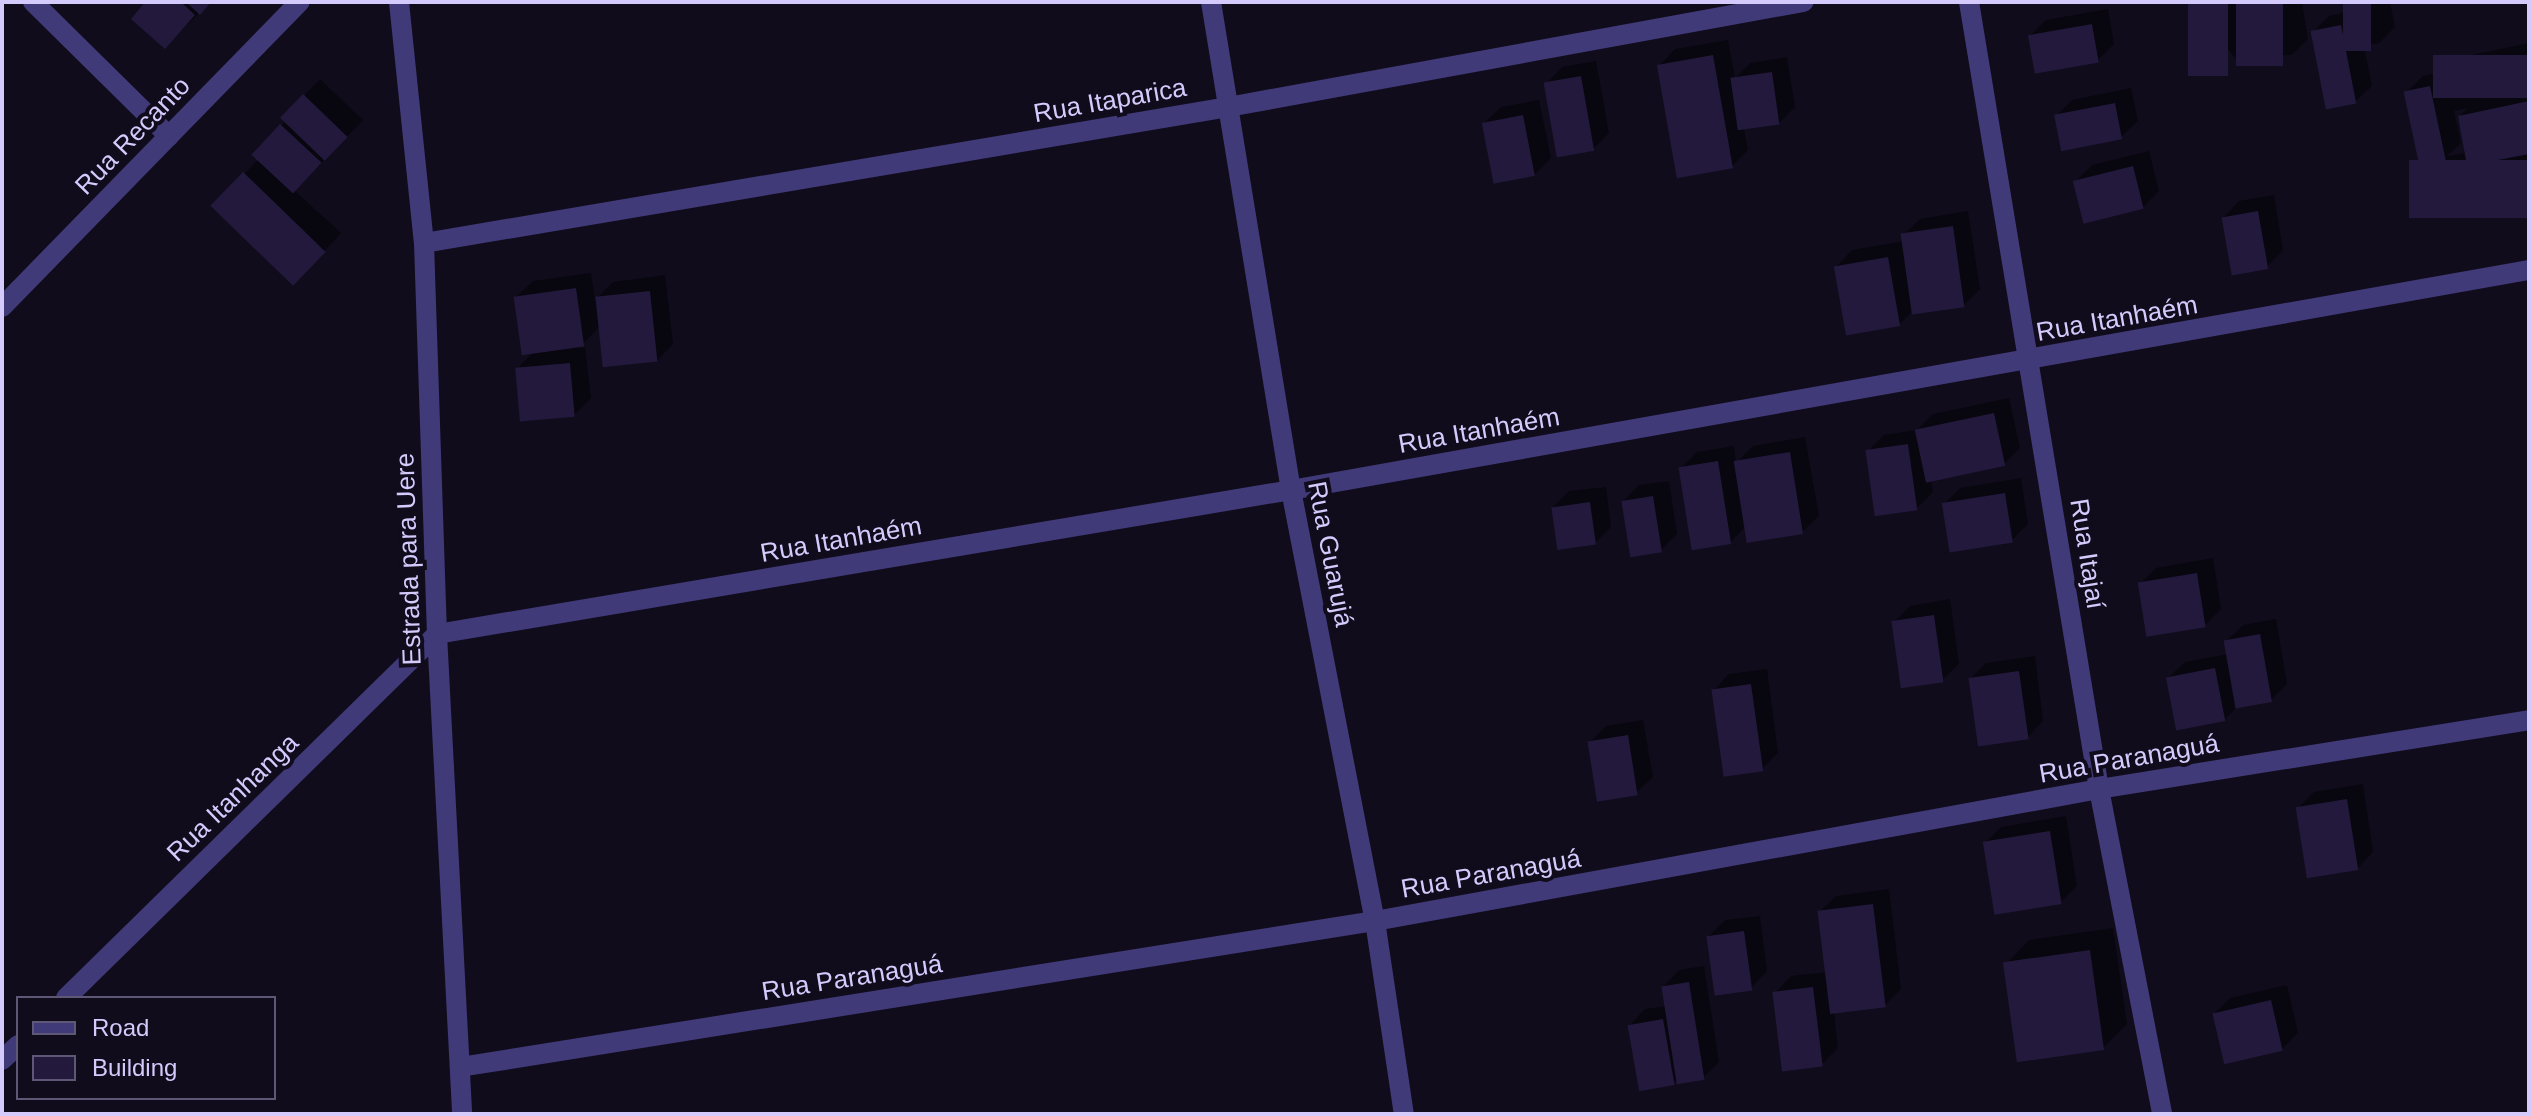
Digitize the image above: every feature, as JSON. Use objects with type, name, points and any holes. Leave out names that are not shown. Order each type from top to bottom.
[{"type":"street","points":[[33,2],[169,136]]},
{"type":"street","name":"Rua Recanto","points":[[2,307],[300,2]]},
{"type":"street","name":"Estrada para Uere","points":[[399,2],[424,243],[437,634],[462,1114]]},
{"type":"street","name":"Rua Guarujá","points":[[1211,2],[1291,490],[1375,921],[1404,1114]]},
{"type":"street","name":"Rua Itaparica","points":[[424,243],[1228,107],[1803,2]]},
{"type":"street","name":"Rua Itajaí","points":[[1969,2],[2099,789],[2162,1114]]},
{"type":"street","name":"Rua Itanhaém","points":[[437,634],[1291,490],[2529,270]]},
{"type":"street","name":"Rua Itanhanga","points":[[68,996],[437,634]]},
{"type":"street","name":"Rua Paranaguá","points":[[460,1067],[1375,921],[2099,789],[2529,720]]},
{"type":"building","points":[[145,2],[181,2],[195,15],[165,49],[131,19]]},
{"type":"building","points":[[186,2],[211,2],[200,15]]},
{"type":"building","points":[[2188,2],[2228,2],[2228,76],[2188,76]]},
{"type":"building","points":[[2236,2],[2283,2],[2283,66],[2236,66]]},
{"type":"building","points":[[2343,2],[2371,2],[2371,51],[2343,51]]},
{"type":"building","points":[[2092,24],[2099,62],[2035,74],[2028,35]]},
{"type":"building","points":[[2341,25],[2356,104],[2326,109],[2311,31]]},
{"type":"building","points":[[1713,55],[1733,168],[1677,178],[1657,65]]},
{"type":"building","points":[[2433,55],[2529,55],[2529,98],[2433,98]]},
{"type":"building","points":[[1772,72],[1779,124],[1738,130],[1730,78]]},
{"type":"building","points":[[1581,76],[1594,151],[1557,157],[1544,83]]},
{"type":"building","points":[[2430,86],[2446,161],[2420,167],[2404,92]]},
{"type":"building","points":[[303,94],[348,137],[325,161],[280,118]]},
{"type":"building","points":[[2529,101],[2529,154],[2467,166],[2458,116]]},
{"type":"building","points":[[2115,103],[2122,139],[2061,151],[2054,115]]},
{"type":"building","points":[[1523,115],[1535,176],[1494,184],[1482,123]]},
{"type":"building","points":[[280,124],[322,163],[293,194],[251,155]]},
{"type":"building","points":[[2409,160],[2529,160],[2529,218],[2409,218]]},
{"type":"building","points":[[2133,166],[2144,209],[2083,224],[2073,181]]},
{"type":"building","points":[[243,172],[326,252],[293,286],[210,206]]},
{"type":"building","points":[[2258,211],[2268,269],[2232,276],[2222,217]]},
{"type":"building","points":[[1953,226],[1964,307],[1912,315],[1901,233]]},
{"type":"building","points":[[1888,257],[1900,326],[1846,335],[1834,267]]},
{"type":"building","points":[[576,288],[584,346],[522,355],[514,297]]},
{"type":"building","points":[[650,291],[657,362],[603,367],[595,297]]},
{"type":"building","points":[[570,363],[575,417],[520,422],[515,368]]},
{"type":"building","points":[[1994,413],[2005,466],[1926,483],[1915,430]]},
{"type":"building","points":[[1908,444],[1917,510],[1875,516],[1865,450]]},
{"type":"building","points":[[1790,452],[1803,534],[1747,543],[1734,461]]},
{"type":"building","points":[[1718,461],[1731,544],[1692,550],[1678,467]]},
{"type":"building","points":[[2005,493],[2013,542],[1950,552],[1942,503]]},
{"type":"building","points":[[1653,496],[1662,552],[1630,557],[1621,501]]},
{"type":"building","points":[[1590,502],[1596,545],[1557,550],[1551,507]]},
{"type":"building","points":[[2197,573],[2206,627],[2146,637],[2138,582]]},
{"type":"building","points":[[1934,615],[1943,682],[1901,688],[1891,621]]},
{"type":"building","points":[[2260,634],[2272,702],[2236,708],[2224,640]]},
{"type":"building","points":[[2215,668],[2225,721],[2176,731],[2166,678]]},
{"type":"building","points":[[2019,671],[2029,739],[1978,746],[1968,678]]},
{"type":"building","points":[[1751,684],[1763,771],[1724,777],[1711,690]]},
{"type":"building","points":[[1628,735],[1638,795],[1597,802],[1588,741]]},
{"type":"building","points":[[2347,799],[2358,870],[2307,878],[2296,807]]},
{"type":"building","points":[[2050,831],[2062,904],[1994,915],[1983,842]]},
{"type":"building","points":[[1873,904],[1886,1007],[1830,1014],[1817,911]]},
{"type":"building","points":[[1744,931],[1752,990],[1715,996],[1706,936]]},
{"type":"building","points":[[2090,950],[2104,1050],[2017,1062],[2003,962]]},
{"type":"building","points":[[1689,982],[1704,1080],[1677,1084],[1661,986]]},
{"type":"building","points":[[1813,987],[1823,1066],[1782,1071],[1772,992]]},
{"type":"building","points":[[2271,1000],[2283,1051],[2224,1064],[2213,1013]]},
{"type":"building","points":[[1663,1019],[1675,1085],[1639,1091],[1628,1025]]}]
